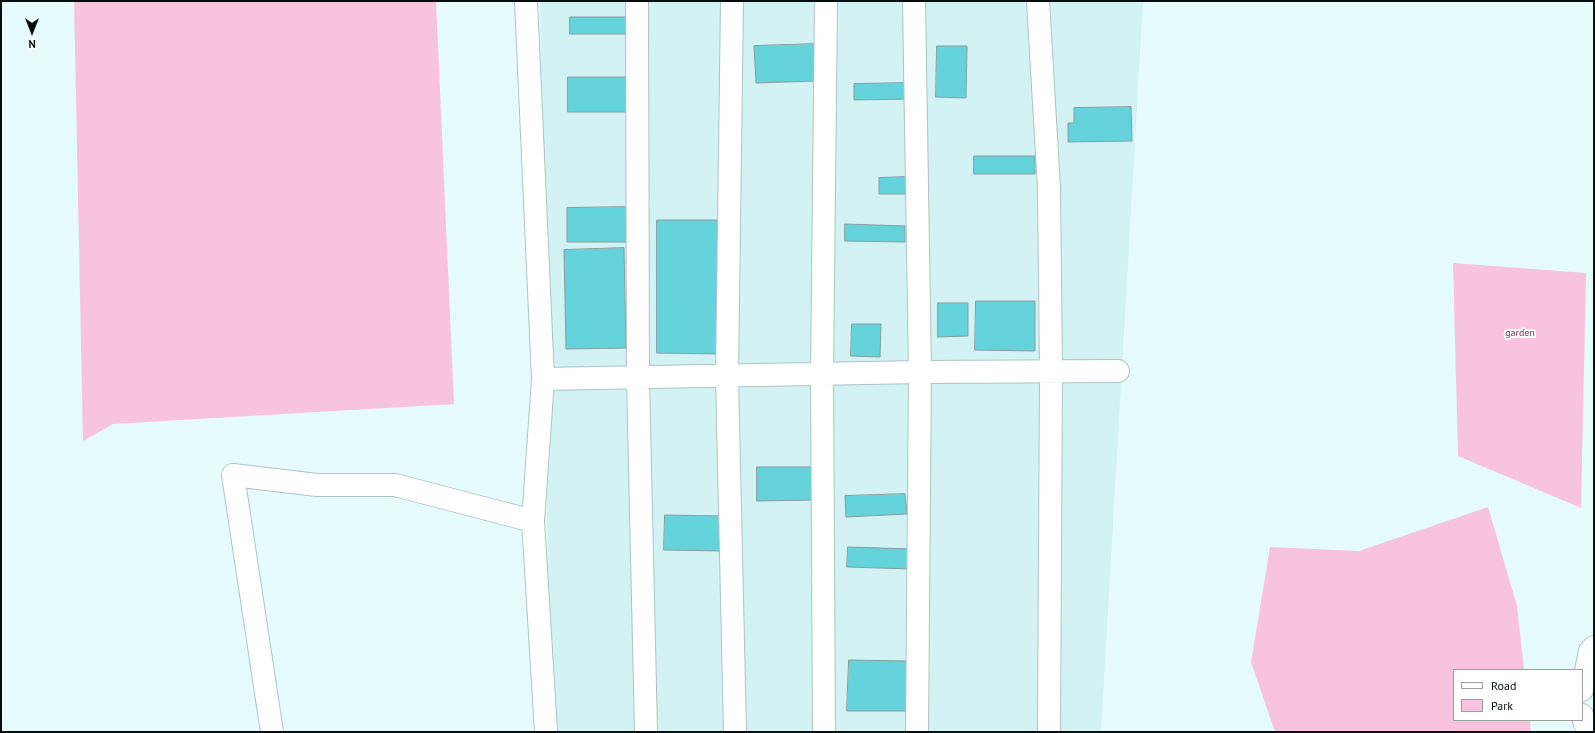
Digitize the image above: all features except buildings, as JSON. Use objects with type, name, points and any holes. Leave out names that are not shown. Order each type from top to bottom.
[{"type":"street","points":[[526,1],[543,379],[533,521],[546,732]]},
{"type":"street","points":[[637,1],[638,378],[646,732]]},
{"type":"street","points":[[732,1],[727,376],[735,732]]},
{"type":"street","points":[[824,732],[822,375],[826,1]]},
{"type":"street","points":[[914,1],[920,372],[917,732]]},
{"type":"street","points":[[1038,1],[1049,188],[1051,372],[1049,732]]},
{"type":"street","points":[[543,379],[920,372],[1118,371]]},
{"type":"street","points":[[272,732],[233,475],[317,485],[395,485],[533,521]]},
{"type":"street","points":[[1583,685],[1590,652],[1594,647]]},
{"type":"street","points":[[1583,718],[1588,732]]},
{"type":"shaded area","points":[[540,1],[1143,1],[1101,732],[550,732]]},
{"type":"green space","points":[[74,1],[436,1],[454,404],[113,424],[83,441]]},
{"type":"green space","name":"garden","points":[[1453,263],[1586,273],[1581,508],[1458,456]]},
{"type":"green space","points":[[1488,507],[1517,606],[1524,669],[1453,669],[1453,721],[1530,721],[1531,732],[1275,732],[1251,662],[1270,547],[1359,551]]}]
